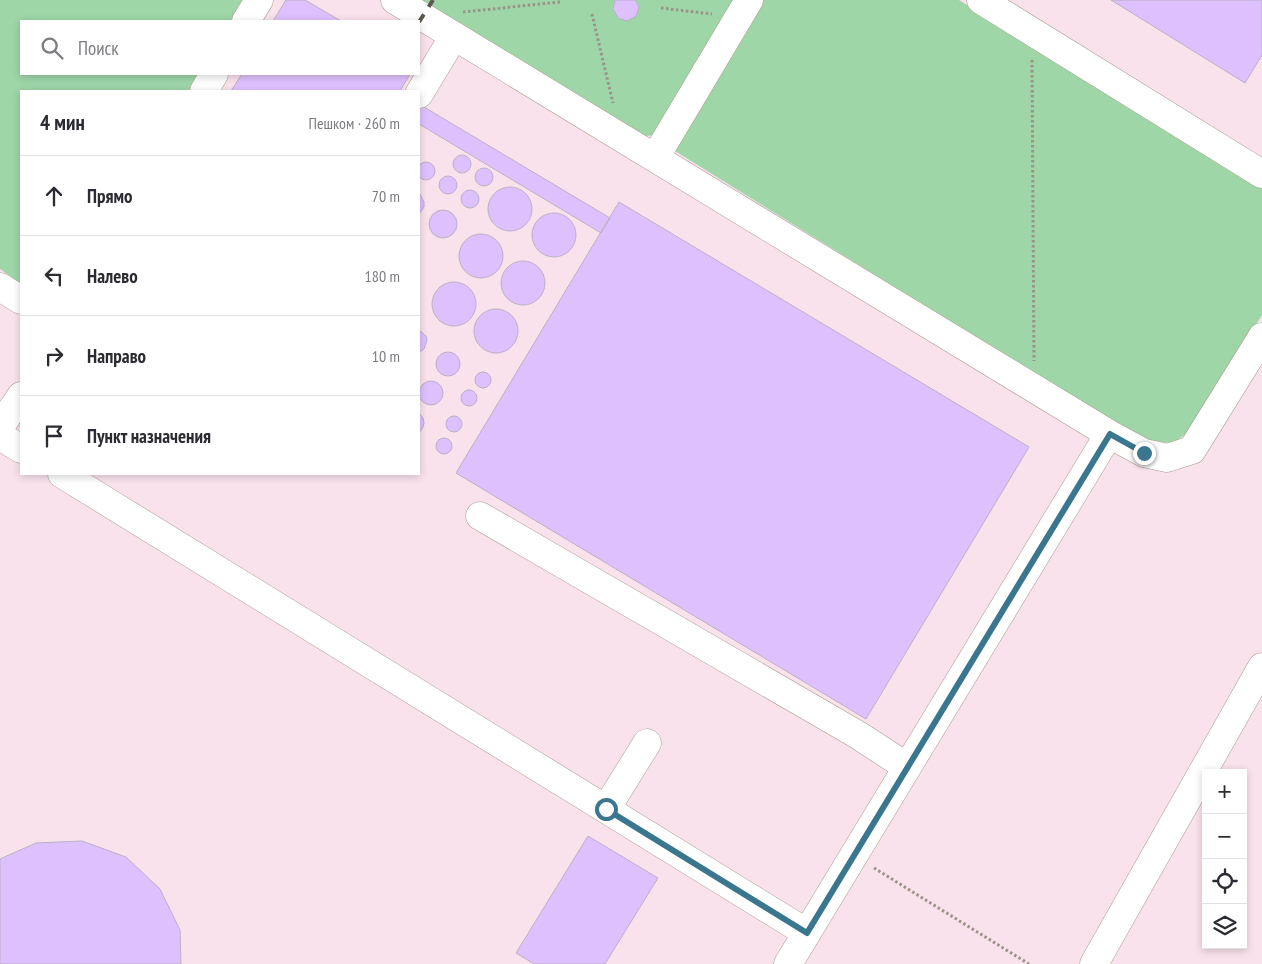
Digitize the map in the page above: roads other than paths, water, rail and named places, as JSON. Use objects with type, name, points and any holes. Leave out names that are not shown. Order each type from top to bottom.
[{"type":"lane","points":[[247,20],[259,0]]},
{"type":"lane","points":[[395,0],[458,24],[621,138],[1144,453],[1167,458],[1192,450],[1262,337]]},
{"type":"lane","points":[[980,0],[1262,174]]},
{"type":"lane","points":[[655,158],[744,8]]},
{"type":"lane","points":[[420,92],[458,24]]},
{"type":"lane","points":[[205,90],[213,75]]},
{"type":"lane","points":[[0,287],[20,299]]},
{"type":"lane","points":[[0,427],[20,397]]},
{"type":"lane","points":[[788,964],[1110,434]]},
{"type":"lane","points":[[0,436],[20,448]]},
{"type":"lane","points":[[64,475],[807,933]]},
{"type":"lane","points":[[480,516],[858,735],[907,768]]},
{"type":"lane","points":[[1094,964],[1262,667]]},
{"type":"lane","points":[[606,809],[647,743]]},
{"type":"railway","points":[[420,20],[433,0]]}]
